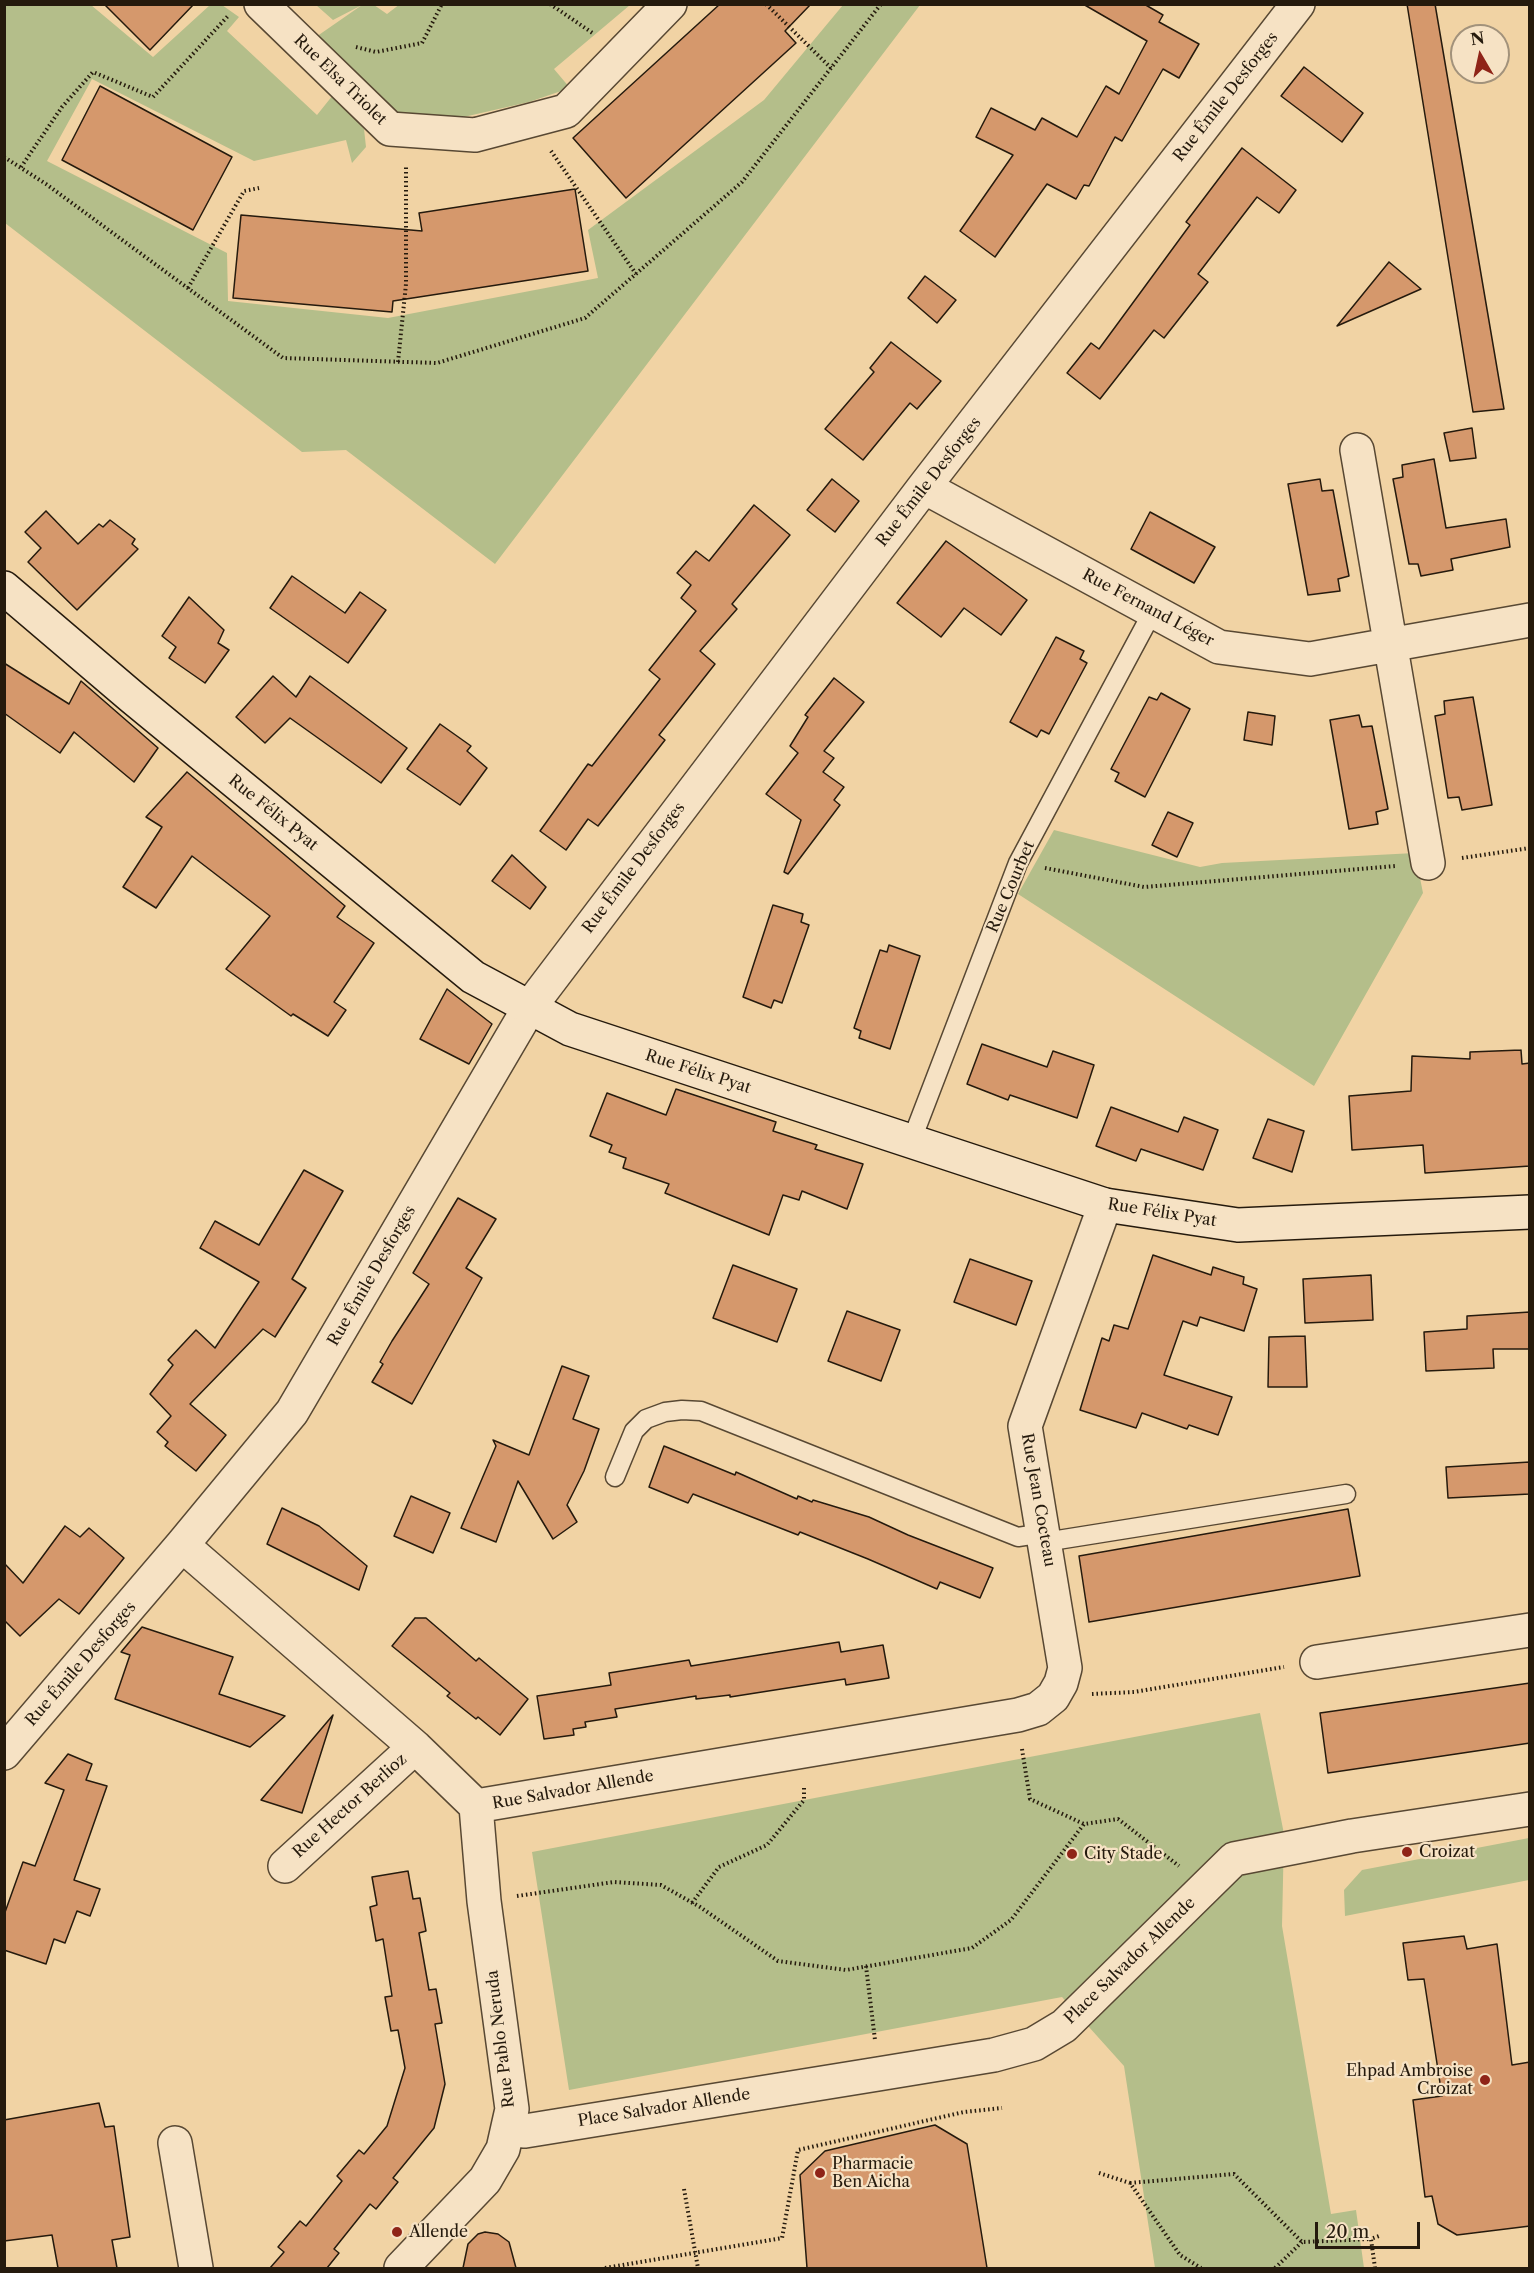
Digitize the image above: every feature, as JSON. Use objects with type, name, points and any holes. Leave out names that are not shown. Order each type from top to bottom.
[{"type":"street","name":"Rue Elsa Triolet","points":[[246,9],[309,51],[390,129],[475,135],[566,111],[670,4]]},
{"type":"street","name":"Rue Émile Desforges","points":[[4,1753],[292,1413],[529,1008],[924,487],[1298,4]]},
{"type":"street","points":[[1357,450],[1428,863]]},
{"type":"street","name":"Rue Fernand Léger","points":[[924,487],[1219,647],[1310,659],[1530,620]]},
{"type":"street","name":"Rue Félix Pyat","points":[[4,588],[132,697],[473,977],[570,1029],[1104,1205],[1238,1225],[1530,1212]]},
{"type":"street","name":"Rue Jean Cocteau","points":[[1053,1697],[1061,1683],[1065,1668],[1025,1426],[1104,1205]]},
{"type":"street","name":"Rue Salvador Allende","points":[[182,1545],[415,1747],[476,1806],[1018,1716],[1038,1709],[1053,1697]]},
{"type":"street","points":[[1317,1662],[1530,1630]]},
{"type":"street","name":"Rue Hector Berlioz","points":[[285,1866],[415,1747]]},
{"type":"street","name":"Rue Pablo Neruda","points":[[401,2268],[485,2180],[503,2149],[512,2109],[484,1901],[476,1806]]},
{"type":"street","name":"Place Salvador Allende","points":[[508,2129],[525,2131],[878,2074],[994,2055],[1034,2044],[1064,2026],[1234,1859],[1352,1836],[1530,1809]]},
{"type":"street","points":[[176,2143],[196,2268]]},
{"type":"lane","name":"Rue Courbet","points":[[911,1142],[1018,863],[1153,611]]},
{"type":"lane","points":[[615,1477],[634,1431],[645,1419],[665,1412],[682,1410],[700,1411],[1018,1537],[1045,1537],[1346,1494]]},
{"type":"path","points":[[309,51],[328,39],[376,52],[422,43],[442,4]]},
{"type":"path","points":[[549,4],[622,53]]},
{"type":"path","points":[[766,4],[831,68]]},
{"type":"path","points":[[4,157],[283,358],[437,363],[585,318],[742,182],[881,4]]},
{"type":"path","points":[[20,168],[62,107],[93,72],[153,97],[246,9]]},
{"type":"path","points":[[532,120],[636,274]]},
{"type":"path","points":[[398,362],[406,284],[406,130]]},
{"type":"path","points":[[188,288],[244,191],[259,189]]},
{"type":"path","points":[[1018,863],[1144,887],[1428,863],[1530,848]]},
{"type":"path","points":[[1053,1697],[1134,1692],[1317,1662]]},
{"type":"path","points":[[1018,1716],[1030,1799],[1084,1824],[1118,1819],[1205,1887]]},
{"type":"path","points":[[692,1903],[719,1867],[767,1845],[804,1800],[803,1751]]},
{"type":"path","points":[[484,1901],[614,1882],[661,1885],[778,1960],[846,1970],[972,1948],[1011,1920],[1084,1824]]},
{"type":"path","points":[[866,1966],[878,2074]]},
{"type":"path","points":[[605,2268],[782,2238],[798,2150],[964,2112],[1002,2109]]},
{"type":"path","points":[[1099,2173],[1130,2183],[1234,2174],[1302,2242]]},
{"type":"path","points":[[1130,2183],[1180,2255],[1202,2268]]},
{"type":"path","points":[[684,2189],[698,2268]]},
{"type":"path","points":[[1275,2268],[1302,2242],[1371,2240],[1379,2236]]},
{"type":"path","points":[[1371,2240],[1375,2268]]},
{"type":"green space","points":[[400,4],[630,5],[554,69],[570,88],[529,102],[455,119],[390,111],[313,39],[362,5],[374,5],[387,14]]},
{"type":"green space","points":[[4,5],[91,5],[153,57],[210,5],[222,5],[239,17],[227,31],[317,115],[333,95],[364,129],[366,147],[352,163],[346,140],[254,161],[92,79],[47,161],[227,253],[228,301],[388,318],[598,278],[588,230],[764,100],[843,5],[920,5],[495,564],[346,450],[302,452],[5,223]]},
{"type":"green space","points":[[316,5],[362,5],[333,20]]},
{"type":"green space","points":[[1054,830],[1200,867],[1222,863],[1415,853],[1423,893],[1314,1086],[1018,894]]},
{"type":"green space","points":[[1260,1713],[1284,1834],[1282,1926],[1331,2214],[1356,2210],[1364,2268],[1155,2268],[1124,2066],[1062,1997],[569,2090],[532,1852]]},
{"type":"green space","points":[[1529,1838],[1529,1880],[1345,1916],[1344,1890],[1362,1870]]},
{"type":"building","points":[[104,4],[194,4],[150,50]]},
{"type":"building","points":[[720,4],[811,4],[785,31],[796,43],[626,198],[573,138]]},
{"type":"building","points":[[1083,4],[1144,4],[1163,15],[1159,22],[1199,44],[1179,78],[1163,69],[1122,141],[1115,137],[1089,186],[1084,185],[1076,199],[1047,184],[995,257],[960,231],[1013,155],[976,137],[991,108],[1035,130],[1042,118],[1077,137],[1106,86],[1119,94],[1147,41]]},
{"type":"building","points":[[1407,4],[1435,4],[1504,409],[1473,412]]},
{"type":"building","points":[[1304,67],[1363,113],[1342,142],[1281,96]]},
{"type":"building","points":[[100,86],[232,157],[193,230],[62,160]]},
{"type":"building","points":[[1242,148],[1296,190],[1279,213],[1257,197],[1198,274],[1208,282],[1164,338],[1154,330],[1100,399],[1067,373],[1091,343],[1099,349],[1190,225],[1186,222]]},
{"type":"building","points":[[575,189],[588,271],[393,301],[392,312],[233,298],[241,215],[422,231],[419,213]]},
{"type":"building","points":[[1389,262],[1421,289],[1337,326]]},
{"type":"building","points":[[925,276],[956,300],[937,323],[908,298]]},
{"type":"building","points":[[891,342],[941,381],[917,409],[910,403],[863,460],[825,429],[874,372],[870,368]]},
{"type":"building","points":[[1472,428],[1476,458],[1450,461],[1444,433]]},
{"type":"building","points":[[1434,459],[1446,528],[1506,519],[1510,547],[1451,559],[1453,570],[1421,576],[1418,564],[1409,564],[1393,479],[1403,477],[1402,465]]},
{"type":"building","points":[[832,479],[859,501],[835,532],[807,510]]},
{"type":"building","points":[[1320,479],[1322,491],[1333,490],[1349,576],[1338,579],[1340,591],[1308,595],[1288,484]]},
{"type":"building","points":[[754,505],[790,535],[732,604],[737,609],[700,651],[715,664],[659,735],[665,740],[598,826],[588,819],[566,850],[540,831],[588,764],[592,766],[660,679],[649,670],[696,611],[681,598],[691,585],[677,573],[696,551],[709,561]]},
{"type":"building","points":[[46,511],[78,544],[99,524],[103,527],[110,520],[135,539],[132,544],[138,549],[77,610],[28,562],[41,548],[25,532]]},
{"type":"building","points":[[1150,512],[1215,547],[1194,583],[1131,549]]},
{"type":"building","points":[[946,541],[1027,600],[1001,635],[964,608],[941,637],[897,603]]},
{"type":"building","points":[[292,576],[345,613],[360,592],[386,610],[348,663],[270,608]]},
{"type":"building","points":[[189,597],[224,630],[218,643],[229,650],[205,683],[169,658],[176,647],[162,636]]},
{"type":"building","points":[[1056,637],[1084,651],[1080,659],[1087,663],[1049,734],[1041,730],[1037,737],[1010,722]]},
{"type":"building","points":[[4,663],[69,704],[81,681],[158,748],[134,782],[74,732],[60,753],[4,713]]},
{"type":"building","points":[[273,676],[296,697],[310,676],[407,748],[381,783],[290,718],[265,743],[236,717]]},
{"type":"building","points":[[834,678],[864,702],[824,751],[834,758],[823,772],[844,787],[834,800],[840,805],[788,874],[784,872],[801,820],[766,794],[798,753],[790,746],[808,717],[805,715]]},
{"type":"building","points":[[1161,693],[1190,709],[1145,797],[1115,781],[1119,773],[1111,769],[1149,697],[1157,700]]},
{"type":"building","points":[[1473,697],[1492,805],[1462,810],[1459,797],[1448,798],[1435,716],[1445,714],[1444,701]]},
{"type":"building","points":[[1248,712],[1275,716],[1272,745],[1244,740]]},
{"type":"building","points":[[1359,715],[1362,727],[1372,726],[1388,809],[1376,812],[1378,824],[1349,829],[1330,720]]},
{"type":"building","points":[[440,724],[471,746],[467,751],[487,768],[460,805],[407,769]]},
{"type":"building","points":[[187,772],[345,906],[337,917],[374,943],[334,1002],[346,1010],[328,1036],[293,1014],[291,1016],[226,969],[270,916],[192,856],[156,908],[123,887],[162,827],[146,817]]},
{"type":"building","points":[[1168,812],[1193,823],[1177,857],[1152,845]]},
{"type":"building","points":[[512,855],[546,887],[530,909],[492,881]]},
{"type":"building","points":[[773,905],[803,914],[801,922],[809,925],[782,1003],[774,1000],[771,1008],[743,997]]},
{"type":"building","points":[[889,945],[920,956],[890,1049],[859,1038],[861,1031],[854,1028],[880,950],[887,952]]},
{"type":"building","points":[[447,989],[492,1024],[469,1064],[420,1039]]},
{"type":"building","points":[[982,1044],[1047,1067],[1053,1051],[1094,1065],[1077,1118],[1010,1095],[1008,1100],[967,1084]]},
{"type":"building","points":[[1521,1050],[1522,1064],[1530,1063],[1530,1166],[1425,1173],[1423,1145],[1352,1150],[1349,1096],[1411,1091],[1412,1056],[1470,1059],[1470,1052]]},
{"type":"building","points":[[676,1089],[776,1122],[773,1131],[817,1145],[815,1149],[863,1164],[847,1209],[802,1191],[799,1200],[783,1195],[769,1235],[665,1193],[669,1184],[623,1168],[626,1158],[609,1152],[612,1145],[590,1136],[607,1093],[666,1115]]},
{"type":"building","points":[[1111,1107],[1178,1132],[1184,1117],[1218,1130],[1203,1170],[1141,1149],[1136,1161],[1096,1146]]},
{"type":"building","points":[[1268,1119],[1304,1131],[1292,1172],[1253,1158]]},
{"type":"building","points":[[304,1170],[343,1191],[292,1279],[306,1288],[275,1337],[263,1329],[190,1404],[226,1435],[196,1471],[165,1446],[168,1442],[157,1432],[171,1416],[150,1394],[173,1365],[168,1360],[196,1330],[215,1348],[259,1282],[200,1248],[215,1221],[259,1245]]},
{"type":"building","points":[[458,1198],[496,1219],[466,1268],[482,1278],[412,1404],[372,1382],[383,1364],[380,1362],[392,1341],[429,1284],[413,1273]]},
{"type":"building","points":[[1153,1255],[1211,1275],[1213,1267],[1244,1277],[1243,1284],[1257,1289],[1244,1331],[1200,1317],[1197,1326],[1183,1321],[1164,1375],[1232,1397],[1218,1435],[1189,1425],[1187,1429],[1142,1413],[1136,1428],[1080,1410],[1102,1338],[1109,1341],[1114,1325],[1128,1329]]},
{"type":"building","points":[[970,1259],[1032,1281],[1016,1325],[954,1302]]},
{"type":"building","points":[[733,1265],[797,1289],[777,1342],[713,1318]]},
{"type":"building","points":[[1371,1275],[1373,1320],[1305,1323],[1303,1279]]},
{"type":"building","points":[[847,1311],[900,1330],[881,1381],[828,1361]]},
{"type":"building","points":[[1530,1312],[1530,1349],[1493,1349],[1494,1368],[1426,1371],[1424,1332],[1467,1329],[1467,1316]]},
{"type":"building","points":[[1305,1336],[1307,1387],[1268,1387],[1269,1337]]},
{"type":"building","points":[[562,1366],[589,1376],[573,1419],[599,1429],[584,1471],[567,1505],[577,1522],[553,1539],[518,1481],[496,1542],[461,1528],[496,1446],[493,1440],[529,1455]]},
{"type":"building","points":[[664,1446],[735,1475],[736,1472],[797,1499],[798,1496],[869,1517],[908,1535],[993,1568],[980,1598],[940,1582],[937,1589],[800,1532],[798,1535],[693,1494],[688,1503],[649,1487]]},
{"type":"building","points":[[1530,1462],[1530,1494],[1448,1498],[1446,1467]]},
{"type":"building","points":[[411,1496],[450,1513],[433,1553],[394,1536]]},
{"type":"building","points":[[282,1508],[319,1526],[367,1566],[359,1590],[267,1544]]},
{"type":"building","points":[[1348,1509],[1360,1576],[1089,1622],[1079,1556]]},
{"type":"building","points":[[65,1526],[80,1537],[89,1528],[124,1558],[79,1614],[59,1599],[20,1636],[4,1620],[4,1563],[23,1583]]},
{"type":"building","points":[[415,1618],[426,1618],[476,1661],[479,1658],[528,1699],[500,1735],[447,1696],[450,1693],[392,1646]]},
{"type":"building","points":[[142,1627],[233,1657],[219,1694],[285,1716],[250,1747],[115,1699],[130,1655],[121,1652]]},
{"type":"building","points":[[839,1642],[841,1652],[883,1645],[889,1678],[846,1685],[845,1679],[730,1697],[730,1695],[696,1699],[696,1696],[615,1709],[617,1717],[585,1722],[586,1727],[573,1729],[574,1735],[544,1739],[537,1696],[611,1685],[609,1673],[689,1660],[691,1666]]},
{"type":"building","points":[[1530,1683],[1530,1743],[1328,1773],[1320,1713]]},
{"type":"building","points":[[333,1715],[302,1813],[261,1800]]},
{"type":"building","points":[[68,1754],[92,1764],[86,1780],[107,1786],[74,1880],[100,1889],[90,1916],[77,1911],[65,1943],[54,1939],[46,1964],[4,1950],[4,1915],[23,1862],[35,1866],[64,1790],[45,1783]]},
{"type":"building","points":[[408,1871],[413,1899],[420,1898],[426,1931],[419,1933],[429,1990],[436,1989],[442,2023],[435,2024],[445,2084],[434,2128],[393,2178],[398,2182],[376,2209],[370,2204],[334,2249],[339,2253],[327,2268],[270,2268],[284,2252],[278,2247],[300,2221],[306,2226],[342,2181],[337,2176],[359,2150],[364,2154],[387,2126],[405,2068],[398,2030],[391,2031],[385,1997],[392,1996],[383,1939],[376,1941],[370,1907],[377,1905],[372,1877]]},
{"type":"building","name":"Ehpad Ambroise Croizat","points":[[1464,1936],[1467,1949],[1497,1944],[1512,2065],[1530,2062],[1530,2226],[1457,2235],[1438,2224],[1432,2196],[1425,2197],[1413,2100],[1442,2096],[1424,1979],[1408,1980],[1403,1943]]},
{"type":"building","points":[[99,2103],[105,2127],[114,2126],[130,2237],[112,2240],[117,2268],[58,2268],[52,2235],[4,2241],[4,2120]]},
{"type":"building","points":[[935,2125],[967,2144],[987,2268],[807,2268],[800,2175],[825,2151]]},
{"type":"building","points":[[485,2232],[498,2234],[509,2242],[516,2268],[463,2268],[468,2244],[478,2234]]},
{"type":"place","name":"Croizat","points":[[1407,1852]]},
{"type":"place","name":"City Stade","points":[[1072,1854]]},
{"type":"place","name":"Ehpad Ambroise Croizat","points":[[1485,2080]]},
{"type":"place","name":"Pharmacie Ben Aicha","points":[[820,2173]]},
{"type":"place","name":"Allende","points":[[397,2232]]}]
